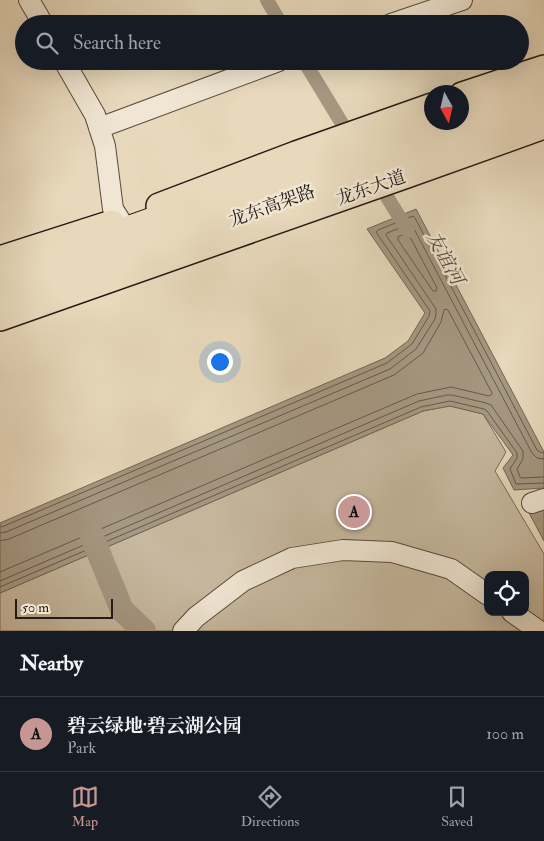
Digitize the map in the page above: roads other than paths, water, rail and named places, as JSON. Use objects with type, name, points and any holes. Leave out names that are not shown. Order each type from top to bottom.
[{"type":"highway","points":[[529,69],[544,63]]},
{"type":"highway","points":[[488,85],[526,70]]},
{"type":"highway","points":[[469,110],[544,83]]},
{"type":"highway","name":"龙东高架路","points":[[0,303],[544,109]]},
{"type":"highway","name":"龙东高架路","points":[[0,276],[424,125]]},
{"type":"highway","points":[[508,139],[544,127]]},
{"type":"main road","points":[[469,92],[544,68]]},
{"type":"main road","points":[[0,259],[117,215],[424,109]]},
{"type":"main road","name":"龙东大道","points":[[0,318],[508,139]]},
{"type":"street","points":[[29,0],[38,15]]},
{"type":"street","points":[[418,15],[462,0]]},
{"type":"street","points":[[0,249],[117,215],[105,146],[95,115],[69,70]]},
{"type":"street","points":[[99,128],[254,70]]},
{"type":"street","points":[[189,624],[243,581],[292,558],[343,550],[392,552],[451,569],[484,592]]},
{"type":"street","points":[[518,616],[539,631]]},
{"type":"water","points":[[416,209],[544,452],[544,491],[543,488],[514,490],[503,468],[513,455],[483,414],[450,406],[423,411],[0,593],[0,523],[385,358],[408,341],[425,313],[367,229]]},
{"type":"water","points":[[544,503],[544,541],[527,509]]},
{"type":"waterway","name":"友谊河","points":[[267,0],[276,15]]},
{"type":"waterway","name":"友谊河","points":[[309,70],[352,140]]},
{"type":"waterway","name":"友谊河","points":[[376,179],[408,231]]},
{"type":"waterway","points":[[86,522],[122,610],[144,631]]},
{"type":"place","name":"碧云绿地·碧云湖公园","points":[[354,512]]}]
